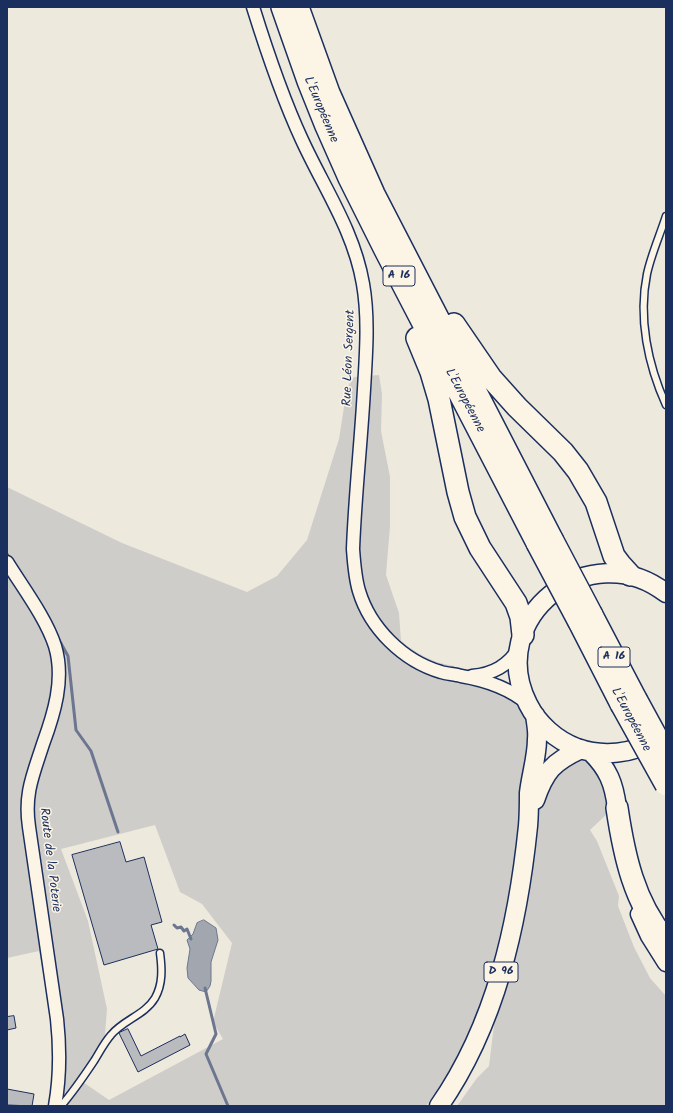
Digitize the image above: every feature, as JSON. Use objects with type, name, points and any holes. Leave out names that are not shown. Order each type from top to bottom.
[{"type":"highway","name":"L'Européenne","points":[[282,7],[308,81],[338,152],[388,256],[545,540]]},
{"type":"highway","name":"L'Européenne","points":[[298,7],[322,75],[374,194],[545,540],[629,702],[666,785]]},
{"type":"highway","points":[[338,152],[364,224],[416,334],[431,372],[439,399],[458,492],[468,525],[484,556],[516,603],[521,617],[521,641]]},
{"type":"highway","points":[[399,243],[417,260],[458,329],[491,378],[517,407],[563,452],[578,471],[596,502],[614,556],[620,564],[650,583]]},
{"type":"highway","name":"L'Européenne","points":[[629,702],[666,754]]},
{"type":"highway","points":[[617,808],[624,848],[633,880],[645,910],[654,925],[666,940]]},
{"type":"main road","points":[[650,583],[612,573],[595,574],[578,578],[562,586],[548,596],[536,609],[527,624],[521,641],[518,664],[520,680],[532,710],[553,734],[566,743],[586,750],[614,753],[632,750],[649,744],[666,733]]},
{"type":"main road","name":"D 96","points":[[528,826],[529,793],[538,738],[532,710]]},
{"type":"main road","points":[[586,750],[603,765],[615,789],[617,808],[616,826],[621,863],[628,886],[645,929],[666,963]]},
{"type":"main road","name":"D 96","points":[[439,1106],[458,1076],[475,1044],[494,994],[512,931],[528,826],[537,792],[546,774],[555,764],[560,760],[586,750]]},
{"type":"street","name":"Rue Léon Sergent","points":[[253,7],[270,62],[296,128],[316,172],[348,231],[363,284],[366,321],[365,368],[353,549],[359,592],[376,625],[397,648],[432,669],[462,676]]},
{"type":"street","name":"Route de la Poterie","points":[[7,562],[47,627],[55,647],[59,666],[59,680],[55,706],[31,778],[27,806],[57,1019],[59,1047],[57,1092],[54,1106]]},
{"type":"street","points":[[462,676],[486,674],[498,669],[508,662],[521,641]]},
{"type":"street","points":[[462,676],[506,690],[517,696],[532,710]]},
{"type":"lane","points":[[666,216],[647,274],[644,309],[645,334],[650,361],[657,384],[666,405]]},
{"type":"lane","points":[[61,1106],[110,1036],[119,1026],[149,1006],[156,997],[163,971],[160,953]]},
{"type":"shaded area","points":[[379,375],[382,394],[381,431],[390,477],[390,526],[386,575],[399,613],[401,641],[426,657],[439,663],[454,666],[450,682],[474,685],[514,702],[527,718],[530,734],[521,825],[506,919],[494,969],[476,1017],[454,1063],[426,1106],[48,1106],[52,1066],[51,1028],[39,951],[7,958],[7,487],[122,543],[247,592],[277,576],[307,540],[339,439],[347,388],[354,377]],"holes":[[[155,825],[180,892],[202,904],[232,943],[213,1022],[223,1039],[109,1100],[80,1080],[104,1046],[107,1009],[88,921],[61,849]]]},
{"type":"shaded area","points":[[576,757],[590,762],[604,780],[608,813],[590,830],[597,841],[619,896],[618,906],[634,947],[650,978],[666,996],[666,1106],[457,1106],[477,1078],[489,1066],[495,1017],[510,975],[529,877],[537,814],[545,788],[558,768]]},
{"type":"shaded area","points":[[204,920],[216,928],[218,940],[211,962],[210,986],[206,992],[199,990],[188,978],[187,968],[190,949],[187,940],[193,934],[197,923]]},
{"type":"building","points":[[120,842],[126,862],[144,857],[162,922],[151,925],[158,949],[104,965],[72,855]]},
{"type":"building","points":[[14,1016],[16,1028],[7,1030],[7,1017]]},
{"type":"building","points":[[128,1029],[141,1056],[185,1034],[190,1045],[138,1072],[119,1033]]},
{"type":"building","points":[[7,1089],[34,1094],[32,1106],[7,1105]]},
{"type":"waterway","points":[[7,554],[11,560]]},
{"type":"waterway","points":[[58,638],[68,656],[76,730],[91,751],[118,832]]},
{"type":"waterway","points":[[174,925],[177,928],[181,927],[184,931],[187,929],[191,939]]},
{"type":"waterway","points":[[205,988],[216,1034],[206,1054],[228,1106]]}]
